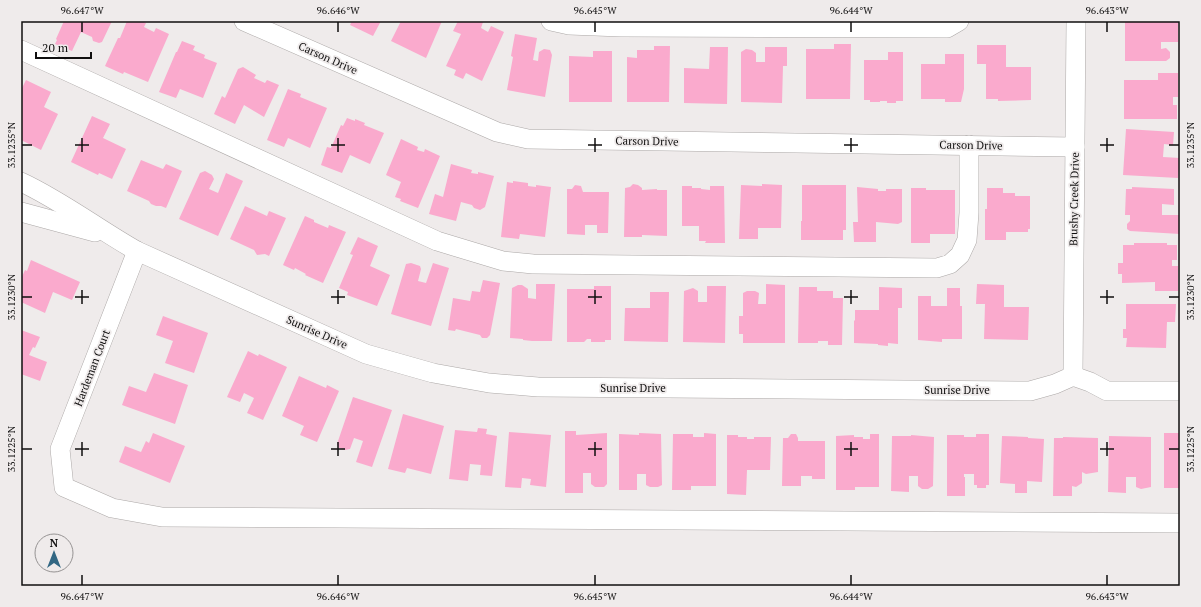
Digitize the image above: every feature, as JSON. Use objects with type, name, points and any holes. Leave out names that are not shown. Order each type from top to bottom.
[{"type":"street","name":"Carson Drive","points":[[244,21],[497,132],[512,136],[545,140],[1075,147]]},
{"type":"street","points":[[551,21],[569,25],[621,27],[931,28],[947,28],[959,21]]},
{"type":"street","name":"Brushy Creek Drive","points":[[1073,376],[1076,21]]},
{"type":"street","points":[[21,50],[437,241],[503,261],[533,264],[937,268],[950,264],[960,255],[967,240],[969,213],[969,145]]},
{"type":"street","name":"Sunrise Drive","points":[[21,182],[41,191],[110,236],[137,251],[366,354],[433,373],[489,383],[538,387],[1030,390],[1055,384],[1073,376]]},
{"type":"street","name":"Sunrise Drive","points":[[21,212],[110,236]]},
{"type":"street","name":"Hardeman Court","points":[[137,251],[60,449],[64,487],[112,508],[162,517],[1180,522]]},
{"type":"street","points":[[1073,376],[1090,382],[1107,391],[1180,391]]},
{"type":"building","points":[[64,21],[112,21],[102,42],[99,43],[93,41],[92,37],[81,32],[72,51],[55,44]]},
{"type":"building","points":[[127,21],[141,21],[146,23],[144,27],[154,32],[156,28],[169,34],[148,82],[124,72],[123,74],[105,66]]},
{"type":"building","points":[[352,21],[381,21],[373,36],[350,25]]},
{"type":"building","points":[[401,21],[442,21],[426,58],[391,41]]},
{"type":"building","points":[[458,21],[481,21],[483,22],[481,28],[488,32],[491,26],[504,32],[482,81],[466,73],[463,79],[454,75],[456,70],[446,66],[461,34],[453,31]]},
{"type":"building","points":[[1178,21],[1178,42],[1161,42],[1161,49],[1166,48],[1170,52],[1170,58],[1166,61],[1125,61],[1125,22]]},
{"type":"building","points":[[515,34],[537,38],[533,60],[538,61],[539,52],[544,49],[550,50],[552,55],[545,97],[507,90],[513,57],[511,56]]},
{"type":"building","points":[[182,41],[195,46],[193,50],[205,55],[204,58],[217,63],[203,98],[180,89],[176,98],[159,92]]},
{"type":"building","points":[[834,44],[851,44],[850,99],[806,99],[806,49],[834,49]]},
{"type":"building","points":[[977,45],[1006,45],[1006,67],[1031,67],[1031,100],[998,101],[998,99],[986,99],[986,64],[977,64]]},
{"type":"building","points":[[654,46],[670,46],[669,102],[627,102],[627,57],[637,58],[637,50],[654,50]]},
{"type":"building","points":[[710,47],[728,47],[727,104],[684,103],[684,68],[709,69]]},
{"type":"building","points":[[765,47],[787,47],[787,66],[783,66],[782,103],[741,102],[741,52],[746,49],[752,50],[756,53],[756,62],[765,62]]},
{"type":"building","points":[[593,51],[612,51],[612,102],[569,102],[569,56],[593,57]]},
{"type":"building","points":[[888,52],[903,52],[903,101],[887,103],[887,101],[870,102],[870,100],[864,100],[864,60],[888,60]]},
{"type":"building","points":[[945,54],[964,54],[964,89],[961,102],[945,102],[945,99],[921,99],[921,64],[945,64]]},
{"type":"building","points":[[243,67],[256,75],[254,78],[265,83],[267,80],[279,85],[264,117],[244,105],[235,124],[214,114],[222,96],[225,98],[238,69]]},
{"type":"building","points":[[1158,73],[1178,73],[1178,97],[1173,97],[1173,105],[1177,105],[1177,119],[1124,119],[1124,80],[1158,80]]},
{"type":"building","points":[[26,80],[51,92],[44,107],[58,114],[41,150],[21,140],[21,90]]},
{"type":"building","points":[[288,89],[301,94],[300,97],[327,108],[310,148],[288,138],[284,147],[267,140]]},
{"type":"building","points":[[92,116],[110,124],[103,138],[126,149],[112,179],[99,173],[98,175],[71,162]]},
{"type":"building","points":[[347,118],[365,123],[364,125],[384,133],[370,164],[350,155],[342,173],[321,165],[327,147],[331,148],[341,125],[343,126]]},
{"type":"building","points":[[1126,129],[1174,132],[1173,145],[1164,144],[1163,157],[1180,158],[1178,178],[1123,175]]},
{"type":"building","points":[[401,139],[418,147],[417,150],[424,152],[425,149],[440,156],[418,208],[400,201],[401,199],[395,197],[401,182],[386,175]]},
{"type":"building","points":[[141,160],[163,169],[166,164],[182,171],[166,208],[151,204],[149,201],[127,191]]},
{"type":"building","points":[[451,164],[472,170],[471,173],[478,174],[478,172],[494,176],[485,207],[480,210],[474,208],[472,205],[461,202],[456,221],[429,214],[435,194],[443,197]]},
{"type":"building","points":[[205,171],[212,175],[214,179],[209,189],[218,193],[226,173],[243,181],[218,236],[179,219],[200,173]]},
{"type":"building","points":[[513,181],[528,183],[528,186],[536,187],[536,185],[551,187],[545,237],[520,234],[519,239],[501,237],[507,182],[513,183]]},
{"type":"building","points":[[633,184],[638,185],[642,188],[642,190],[667,190],[667,236],[642,235],[642,237],[624,237],[625,188],[630,187]]},
{"type":"building","points":[[762,184],[782,185],[781,228],[758,228],[758,239],[739,239],[741,185],[762,186]]},
{"type":"building","points":[[575,185],[581,186],[583,192],[609,192],[608,233],[597,233],[597,225],[585,225],[585,235],[567,234],[567,189],[572,189]]},
{"type":"building","points":[[802,185],[846,185],[846,230],[843,230],[843,240],[801,240]]},
{"type":"building","points":[[682,186],[692,186],[692,188],[710,190],[710,186],[724,186],[725,243],[705,243],[706,241],[699,241],[699,226],[682,226]]},
{"type":"building","points":[[857,187],[878,189],[878,191],[886,191],[886,189],[902,189],[902,222],[898,224],[876,222],[876,242],[854,242],[853,222],[858,222]]},
{"type":"building","points":[[1132,187],[1174,189],[1174,205],[1162,204],[1162,215],[1180,215],[1180,234],[1130,231],[1127,229],[1127,224],[1130,221],[1130,215],[1125,215],[1126,189],[1132,189]]},
{"type":"building","points":[[911,188],[926,188],[926,190],[955,190],[955,234],[930,234],[930,243],[911,243]]},
{"type":"building","points":[[987,188],[1003,188],[1003,193],[1015,193],[1015,196],[1030,196],[1030,229],[1028,229],[1028,232],[1006,232],[1006,240],[985,240]]},
{"type":"building","points":[[245,206],[267,216],[269,211],[286,218],[269,256],[265,254],[257,255],[254,250],[230,239]]},
{"type":"building","points":[[305,216],[328,228],[329,225],[346,232],[323,283],[305,275],[306,274],[295,268],[294,270],[283,265]]},
{"type":"building","points":[[358,237],[378,246],[370,266],[390,275],[377,306],[347,295],[348,292],[339,288],[353,255],[350,254]]},
{"type":"building","points":[[1134,243],[1167,243],[1167,245],[1177,245],[1177,260],[1172,260],[1172,266],[1178,266],[1178,291],[1155,291],[1155,282],[1122,283],[1122,274],[1118,274],[1118,263],[1123,263],[1123,245],[1134,245]]},
{"type":"building","points":[[31,260],[80,282],[72,300],[53,292],[45,313],[21,302],[21,279],[25,270],[27,271]]},
{"type":"building","points":[[411,263],[420,266],[421,269],[418,281],[426,283],[433,263],[449,268],[431,326],[391,314],[406,264]]},
{"type":"building","points":[[483,280],[500,283],[490,335],[487,338],[482,338],[480,335],[456,329],[455,331],[448,330],[453,298],[470,301],[472,291],[480,292]]},
{"type":"building","points":[[536,284],[555,284],[552,341],[532,341],[510,338],[512,288],[522,285],[528,289],[528,298],[536,299]]},
{"type":"building","points":[[766,284],[785,285],[785,343],[743,343],[743,334],[739,334],[739,316],[743,316],[743,293],[747,291],[755,291],[759,293],[758,304],[766,304]]},
{"type":"building","points":[[977,284],[1004,285],[1004,307],[1029,307],[1028,340],[984,339],[985,304],[976,304]]},
{"type":"building","points":[[594,286],[611,286],[611,340],[605,340],[605,342],[591,342],[591,339],[587,339],[584,342],[567,342],[567,289],[594,289]]},
{"type":"building","points":[[707,286],[726,286],[725,343],[683,342],[684,291],[693,288],[698,291],[698,302],[707,302]]},
{"type":"building","points":[[799,287],[817,287],[817,291],[833,291],[833,298],[843,298],[842,345],[828,345],[828,341],[818,341],[818,343],[798,343]]},
{"type":"building","points":[[879,287],[902,288],[902,308],[898,308],[898,344],[888,343],[888,346],[854,343],[855,310],[879,310]]},
{"type":"building","points":[[947,288],[960,288],[960,306],[962,306],[962,339],[942,339],[942,342],[918,340],[918,296],[931,296],[931,306],[947,306]]},
{"type":"building","points":[[650,292],[669,292],[668,342],[624,341],[625,308],[650,308]]},
{"type":"building","points":[[1126,304],[1176,304],[1175,322],[1167,322],[1166,348],[1126,347],[1127,338],[1123,338],[1123,329],[1126,329]]},
{"type":"building","points":[[163,316],[208,333],[194,373],[165,363],[173,341],[156,335]]},
{"type":"building","points":[[21,330],[40,337],[35,348],[33,347],[29,355],[47,362],[40,381],[21,374]]},
{"type":"building","points":[[248,351],[258,356],[259,354],[287,367],[263,420],[247,413],[254,398],[244,393],[240,402],[227,397]]},
{"type":"building","points":[[154,373],[188,385],[175,424],[122,405],[129,386],[146,392]]},
{"type":"building","points":[[299,376],[326,388],[327,385],[339,391],[317,442],[300,435],[304,426],[282,416]]},
{"type":"building","points":[[353,397],[392,410],[372,467],[356,462],[363,441],[354,438],[350,449],[345,450],[339,448],[337,444]]},
{"type":"building","points":[[403,414],[444,426],[431,474],[407,468],[405,473],[388,469]]},
{"type":"building","points":[[478,428],[487,429],[486,434],[497,436],[492,476],[480,475],[481,465],[470,464],[468,481],[449,479],[455,430],[477,432]]},
{"type":"building","points":[[565,431],[576,431],[576,435],[607,433],[607,484],[604,487],[595,487],[591,484],[591,473],[583,473],[583,493],[565,493]]},
{"type":"building","points":[[509,432],[551,435],[546,487],[530,485],[531,479],[522,478],[521,488],[505,487]]},
{"type":"building","points":[[153,433],[185,446],[170,483],[119,462],[125,446],[141,452],[146,441],[149,443]]},
{"type":"building","points":[[639,433],[661,434],[662,485],[658,487],[650,487],[646,485],[646,474],[637,474],[637,490],[619,490],[619,434],[639,435]]},
{"type":"building","points":[[704,433],[716,434],[716,486],[691,486],[691,490],[672,490],[673,434],[693,434],[693,437],[704,437]]},
{"type":"building","points":[[1164,433],[1180,433],[1180,488],[1164,488]]},
{"type":"building","points":[[791,434],[796,434],[798,441],[825,441],[825,479],[812,479],[812,476],[801,476],[801,486],[782,486],[783,438],[788,438]]},
{"type":"building","points":[[870,434],[879,434],[879,487],[855,487],[855,490],[836,490],[836,436],[854,435],[854,437],[870,439]]},
{"type":"building","points":[[976,434],[989,434],[989,485],[986,485],[986,488],[977,488],[977,485],[974,485],[974,474],[964,474],[965,496],[947,496],[947,435],[976,437]]},
{"type":"building","points":[[727,435],[738,435],[738,437],[747,437],[747,439],[754,439],[754,437],[771,437],[770,470],[747,470],[746,495],[727,494]]},
{"type":"building","points":[[911,435],[934,437],[933,486],[928,489],[922,489],[918,486],[918,476],[909,476],[909,492],[891,491],[892,436]]},
{"type":"building","points":[[1002,436],[1044,439],[1042,482],[1027,481],[1027,493],[1015,493],[1015,484],[1000,483]]},
{"type":"building","points":[[1109,436],[1151,437],[1151,487],[1141,489],[1136,487],[1136,477],[1126,477],[1126,493],[1108,492]]},
{"type":"building","points":[[1054,438],[1098,438],[1098,472],[1086,474],[1082,472],[1082,483],[1076,487],[1072,486],[1072,496],[1053,496]]}]
